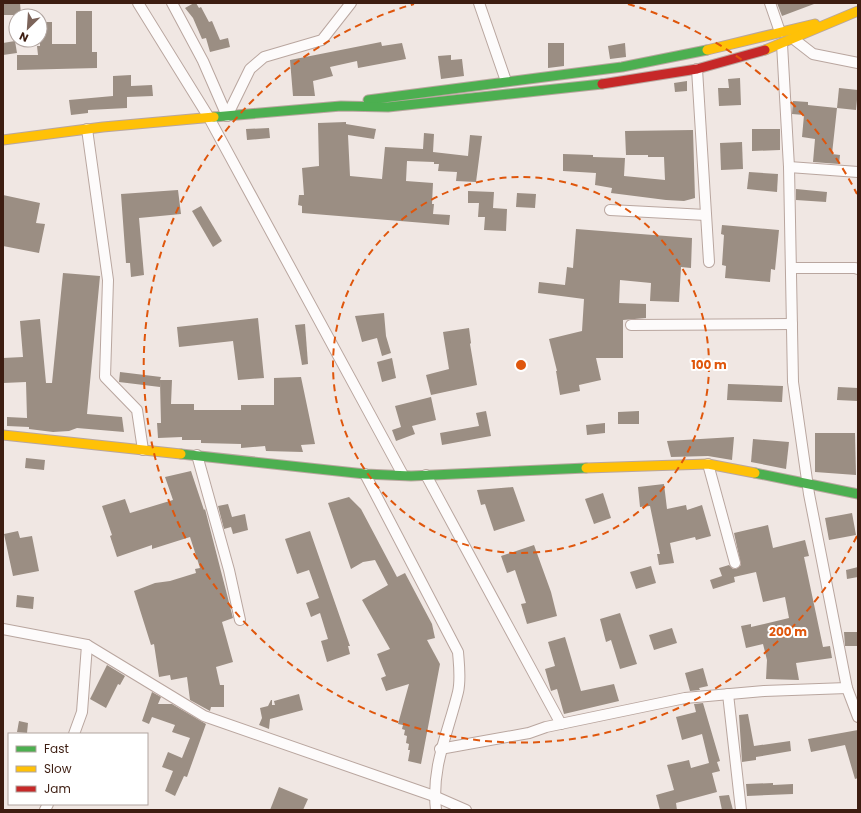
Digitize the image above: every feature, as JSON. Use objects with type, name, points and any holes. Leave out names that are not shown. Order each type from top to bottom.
[{"type":"main road","points":[[341,106],[376,108],[548,91],[697,69],[753,54],[795,40],[833,21],[858,11]]},
{"type":"main road","points":[[3,140],[208,116],[227,116],[341,106],[370,100],[506,81],[622,67],[698,52],[833,21]]},
{"type":"main road","points":[[3,435],[365,474],[426,475],[708,464],[858,494]]},
{"type":"street","points":[[138,3],[208,116],[403,475]]},
{"type":"street","points":[[172,3],[203,61],[227,116]]},
{"type":"street","points":[[227,116],[250,69],[264,57],[322,40],[351,3]]},
{"type":"street","points":[[478,3],[506,81]]},
{"type":"street","points":[[770,3],[780,32]]},
{"type":"street","points":[[795,40],[813,54],[858,63]]},
{"type":"street","points":[[782,44],[789,167],[793,382],[808,483],[847,688],[858,717]]},
{"type":"street","points":[[697,69],[709,262]]},
{"type":"street","points":[[87,129],[108,280],[105,377],[137,410],[143,450]]},
{"type":"street","points":[[789,167],[858,172]]},
{"type":"street","points":[[610,210],[706,216]]},
{"type":"street","points":[[791,268],[855,268],[858,270]]},
{"type":"street","points":[[631,325],[792,324]]},
{"type":"street","points":[[197,456],[229,570],[240,620]]},
{"type":"street","points":[[708,464],[735,563]]},
{"type":"street","points":[[365,474],[458,652],[460,671],[458,691],[440,749],[434,796],[436,810]]},
{"type":"street","points":[[426,475],[561,724]]},
{"type":"street","points":[[3,629],[87,645],[204,716],[434,796],[466,810]]},
{"type":"street","points":[[74,733],[82,712],[87,645]]},
{"type":"street","points":[[440,749],[530,733],[561,724],[685,698],[764,691],[847,688]]},
{"type":"street","points":[[728,694],[741,810]]},
{"type":"building","points":[[3,3],[20,3],[20,8],[8,8],[8,15],[3,15]]},
{"type":"building","points":[[196,3],[199,8],[201,7],[209,22],[212,21],[220,40],[228,38],[230,47],[210,52],[206,38],[202,39],[193,18],[185,8]]},
{"type":"building","points":[[777,3],[814,3],[814,4],[782,16]]},
{"type":"building","points":[[76,11],[92,11],[92,52],[97,52],[97,68],[17,70],[17,55],[38,55],[37,48],[48,48],[48,22],[52,22],[52,44],[76,44]]},
{"type":"building","points":[[8,42],[8,48],[16,48],[17,53],[3,55],[3,43]]},
{"type":"building","points":[[381,42],[382,46],[402,43],[406,59],[358,68],[357,61],[330,67],[333,76],[313,81],[315,96],[293,96],[290,60]]},
{"type":"building","points":[[548,43],[564,43],[564,66],[548,68]]},
{"type":"building","points":[[625,43],[626,57],[610,59],[608,46]]},
{"type":"building","points":[[451,55],[451,60],[462,59],[464,76],[441,79],[438,56]]},
{"type":"building","points":[[131,75],[131,86],[152,85],[153,96],[127,97],[127,108],[88,110],[88,113],[71,115],[69,100],[113,96],[113,76]]},
{"type":"building","points":[[740,78],[741,105],[719,106],[718,88],[729,88],[728,79]]},
{"type":"building","points":[[687,81],[687,91],[675,92],[674,83]]},
{"type":"building","points":[[839,88],[858,90],[856,110],[837,108]]},
{"type":"building","points":[[793,101],[808,102],[808,105],[837,108],[832,154],[840,155],[839,164],[813,162],[815,139],[802,137],[804,115],[792,114]]},
{"type":"building","points":[[346,122],[346,124],[376,129],[374,139],[348,135],[350,176],[382,179],[385,147],[423,149],[424,133],[434,134],[433,152],[468,156],[470,135],[482,136],[476,182],[456,181],[457,172],[438,171],[439,164],[434,164],[434,162],[407,161],[406,181],[433,183],[433,214],[450,215],[449,225],[302,213],[302,206],[298,205],[299,195],[304,195],[302,168],[319,166],[318,123]]},
{"type":"building","points":[[269,128],[270,138],[247,140],[246,129]]},
{"type":"building","points":[[752,129],[780,129],[780,150],[752,151]]},
{"type":"building","points":[[693,130],[695,198],[684,201],[666,200],[611,193],[612,188],[595,185],[596,173],[563,171],[563,154],[593,155],[593,157],[625,158],[624,176],[665,180],[664,157],[626,155],[625,131]]},
{"type":"building","points":[[742,142],[743,169],[721,170],[720,143]]},
{"type":"building","points":[[749,172],[778,174],[777,192],[747,189]]},
{"type":"building","points":[[796,189],[827,192],[826,202],[796,200]]},
{"type":"building","points":[[178,190],[181,214],[139,218],[144,275],[131,277],[130,263],[126,263],[121,194]]},
{"type":"building","points":[[468,191],[494,192],[493,208],[507,209],[506,231],[484,230],[485,217],[478,217],[479,203],[468,203]]},
{"type":"building","points":[[517,193],[536,194],[535,208],[516,207]]},
{"type":"building","points":[[3,195],[40,203],[36,223],[45,224],[39,253],[3,246]]},
{"type":"building","points":[[201,206],[222,241],[213,247],[192,211]]},
{"type":"building","points":[[722,225],[779,230],[775,270],[771,269],[770,282],[725,278],[726,266],[722,265],[724,235],[721,234]]},
{"type":"building","points":[[576,229],[692,238],[691,268],[681,267],[679,302],[650,301],[651,283],[620,280],[619,303],[646,304],[646,318],[623,320],[623,358],[596,358],[601,380],[579,385],[580,391],[560,395],[557,371],[549,339],[582,331],[584,299],[538,293],[539,282],[565,285],[567,267],[573,268]]},
{"type":"building","points":[[63,273],[100,276],[87,414],[122,417],[124,432],[77,428],[69,431],[53,432],[29,429],[29,427],[7,426],[7,417],[27,418],[26,382],[3,383],[3,358],[23,357],[20,321],[40,319],[46,383],[52,383]]},
{"type":"building","points":[[384,313],[386,336],[391,353],[382,356],[377,338],[362,342],[355,316]]},
{"type":"building","points":[[258,318],[264,378],[238,380],[233,341],[179,347],[177,327]]},
{"type":"building","points":[[305,324],[308,364],[302,365],[295,325]]},
{"type":"building","points":[[469,328],[470,344],[477,385],[431,395],[426,375],[449,369],[443,332]]},
{"type":"building","points":[[392,358],[396,378],[382,382],[377,362]]},
{"type":"building","points":[[120,372],[161,377],[160,380],[172,380],[171,404],[194,404],[194,410],[241,410],[241,405],[274,405],[274,378],[301,377],[315,444],[301,445],[303,452],[266,451],[265,446],[241,448],[241,444],[201,443],[201,440],[182,440],[182,437],[158,438],[157,423],[161,423],[160,382],[160,387],[119,382]]},
{"type":"building","points":[[728,384],[783,386],[782,402],[727,400]]},
{"type":"building","points":[[838,387],[858,388],[858,401],[837,400]]},
{"type":"building","points":[[431,397],[436,420],[412,426],[415,434],[396,441],[392,430],[401,427],[395,406]]},
{"type":"building","points":[[486,411],[491,436],[442,445],[440,433],[479,426],[476,413]]},
{"type":"building","points":[[639,411],[639,424],[618,424],[618,412]]},
{"type":"building","points":[[605,423],[605,433],[587,435],[586,425]]},
{"type":"building","points":[[815,433],[855,433],[856,475],[815,472]]},
{"type":"building","points":[[734,437],[732,460],[708,456],[671,457],[667,441]]},
{"type":"building","points":[[753,439],[789,442],[786,469],[751,462]]},
{"type":"building","points":[[26,458],[45,460],[44,470],[25,468]]},
{"type":"building","points":[[191,471],[204,510],[205,509],[233,618],[222,622],[233,662],[216,667],[220,685],[224,685],[224,707],[211,707],[210,711],[190,700],[187,677],[171,680],[170,675],[159,677],[154,644],[151,645],[134,591],[155,583],[170,581],[196,573],[195,569],[200,568],[190,537],[152,549],[152,545],[117,557],[110,536],[112,535],[102,506],[125,499],[130,513],[173,500],[165,477]]},
{"type":"building","points":[[664,484],[667,509],[686,505],[687,510],[702,505],[711,536],[696,540],[695,537],[670,543],[674,563],[659,565],[657,554],[660,554],[650,506],[640,507],[638,487]]},
{"type":"building","points":[[513,487],[525,521],[494,531],[485,504],[481,505],[477,490]]},
{"type":"building","points":[[603,493],[611,518],[594,524],[585,499]]},
{"type":"building","points":[[349,497],[361,509],[397,577],[405,573],[432,624],[435,638],[427,640],[440,664],[421,764],[408,761],[410,750],[408,750],[409,744],[406,743],[407,736],[404,735],[405,730],[402,729],[403,725],[398,724],[409,684],[386,691],[381,678],[386,676],[377,654],[390,649],[362,600],[388,585],[375,560],[363,562],[351,569],[328,503]]},
{"type":"building","points":[[228,504],[232,517],[245,514],[248,530],[233,534],[231,527],[224,529],[218,506]]},
{"type":"building","points":[[852,513],[856,535],[829,540],[825,518]]},
{"type":"building","points":[[768,525],[773,548],[805,540],[809,556],[804,557],[823,647],[830,646],[832,658],[796,663],[799,680],[766,679],[767,660],[763,644],[746,648],[741,626],[751,624],[751,627],[789,618],[785,597],[763,602],[756,572],[734,577],[735,582],[713,589],[710,580],[722,576],[719,568],[729,565],[733,569],[736,569],[741,565],[734,533]]},
{"type":"building","points":[[18,531],[20,538],[32,536],[39,571],[13,576],[4,534]]},
{"type":"building","points":[[310,531],[350,646],[348,646],[350,654],[327,662],[321,641],[328,639],[320,613],[311,617],[306,603],[319,598],[309,570],[297,574],[285,539]]},
{"type":"building","points":[[534,545],[551,592],[557,616],[527,624],[521,604],[526,603],[515,570],[507,573],[501,556]]},
{"type":"building","points":[[651,566],[656,583],[636,589],[630,572]]},
{"type":"building","points":[[858,567],[858,577],[847,579],[846,570]]},
{"type":"building","points":[[17,595],[34,597],[33,609],[16,607]]},
{"type":"building","points":[[620,613],[637,664],[620,669],[611,640],[606,642],[600,619]]},
{"type":"building","points":[[672,628],[677,643],[654,650],[649,635]]},
{"type":"building","points":[[844,632],[858,632],[858,646],[845,646]]},
{"type":"building","points":[[565,637],[581,691],[614,684],[619,701],[564,714],[557,689],[551,691],[545,669],[555,666],[548,642]]},
{"type":"building","points":[[107,665],[125,676],[120,685],[118,684],[106,708],[90,699]]},
{"type":"building","points":[[703,668],[708,686],[699,688],[700,690],[690,691],[685,673]]},
{"type":"building","points":[[152,692],[161,697],[158,704],[172,704],[206,724],[187,777],[184,776],[175,796],[165,791],[173,771],[162,767],[168,752],[182,758],[190,738],[172,732],[175,725],[152,717],[149,724],[142,721]]},
{"type":"building","points":[[299,694],[303,710],[270,719],[269,729],[259,725],[262,718],[260,708],[268,706],[271,700],[272,705],[275,705],[274,701]]},
{"type":"building","points":[[703,703],[720,761],[717,762],[720,771],[712,773],[717,792],[676,803],[677,810],[660,810],[656,795],[674,790],[667,765],[689,760],[691,768],[709,763],[702,734],[682,740],[676,717],[696,712],[694,704]]},
{"type":"building","points":[[748,714],[754,746],[790,741],[791,751],[756,757],[756,760],[742,762],[739,715]]},
{"type":"building","points":[[19,721],[28,723],[27,733],[17,732]]},
{"type":"building","points":[[858,730],[858,778],[855,779],[845,745],[811,752],[808,739]]},
{"type":"building","points":[[773,783],[773,785],[793,784],[793,794],[747,796],[746,784]]},
{"type":"building","points":[[279,787],[308,799],[303,810],[270,810]]},
{"type":"building","points":[[729,795],[733,810],[722,810],[719,796]]},
{"type":"traffic: fast","points":[[368,100],[622,67],[707,50]]},
{"type":"traffic: fast","points":[[214,117],[341,106],[388,107],[602,84]]},
{"type":"traffic: fast","points":[[181,454],[365,474],[411,476],[586,468]]},
{"type":"traffic: fast","points":[[755,473],[858,494]]},
{"type":"traffic: slow","points":[[765,50],[858,11]]},
{"type":"traffic: slow","points":[[707,50],[815,24]]},
{"type":"traffic: slow","points":[[3,140],[103,127],[214,117]]},
{"type":"traffic: slow","points":[[3,435],[181,454]]},
{"type":"traffic: slow","points":[[586,468],[708,464],[755,473]]},
{"type":"traffic: jam","points":[[602,84],[697,69],[765,50]]}]
